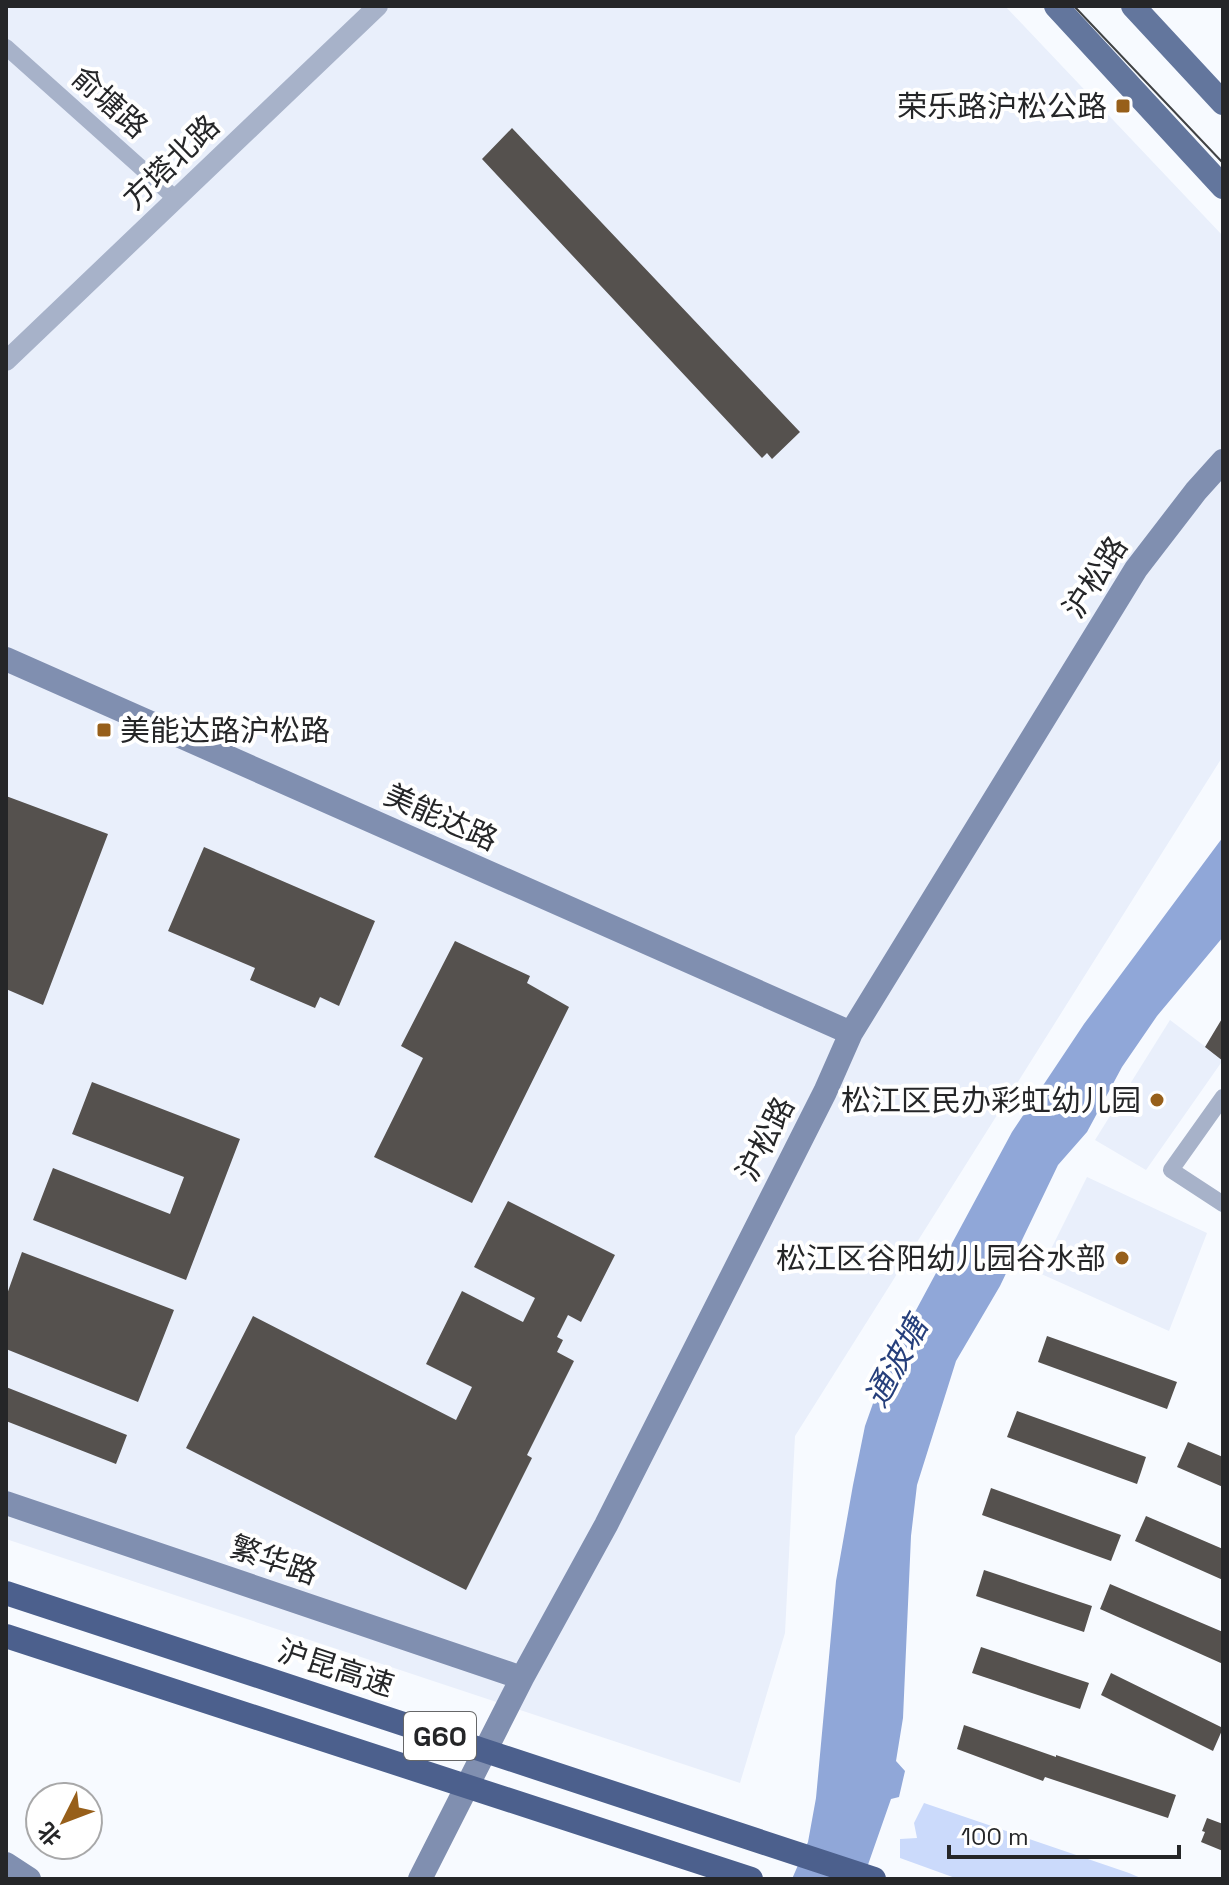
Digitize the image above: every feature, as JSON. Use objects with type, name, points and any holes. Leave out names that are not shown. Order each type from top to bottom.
[{"type":"highway","name":"沪昆高速","points":[[6,1593],[874,1879]]},
{"type":"highway","name":"G60","points":[[6,1636],[751,1879]]},
{"type":"main road","points":[[1056,6],[1223,187]]},
{"type":"main road","points":[[1133,6],[1223,103]]},
{"type":"main road","name":"沪松路","points":[[420,1879],[522,1678],[606,1525],[825,1092],[851,1033],[1136,569],[1223,461]]},
{"type":"main road","name":"美能达路","points":[[6,659],[851,1033]]},
{"type":"main road","name":"繁华路","points":[[6,1503],[522,1678]]},
{"type":"main road","points":[[6,1864],[29,1879]]},
{"type":"street","name":"方塔北路","points":[[6,361],[378,6]]},
{"type":"street","name":"俞塘路","points":[[6,47],[176,199]]},
{"type":"street","points":[[1223,1097],[1171,1170],[1223,1204]]},
{"type":"shaded area","points":[[6,6],[1005,6],[1223,236],[1223,756],[795,1436],[785,1633],[740,1783],[6,1539]]},
{"type":"shaded area","name":"松江区民办彩虹幼儿园","points":[[1170,1020],[1223,1060],[1146,1170],[1095,1140]]},
{"type":"shaded area","name":"松江区谷阳幼儿园谷水部","points":[[1087,1177],[1207,1233],[1169,1331],[1039,1273]]},
{"type":"shaded area","points":[[924,1803],[1143,1879],[958,1879],[900,1858],[900,1839],[917,1838],[914,1823]]},
{"type":"water","name":"通波塘","points":[[1223,837],[1223,937],[1157,1016],[1122,1067],[1087,1132],[1058,1165],[1000,1286],[956,1361],[917,1485],[911,1536],[903,1718],[896,1761],[905,1771],[899,1797],[891,1799],[863,1879],[792,1879],[808,1842],[816,1798],[836,1581],[853,1485],[865,1426],[887,1364],[1012,1132],[1084,1024]]},
{"type":"building","points":[[512,128],[800,432],[772,459],[767,453],[762,458],[482,159]]},
{"type":"building","points":[[6,796],[108,834],[43,1005],[6,989]]},
{"type":"building","points":[[204,847],[375,921],[339,1006],[320,997],[315,1008],[250,980],[255,968],[168,931]]},
{"type":"building","points":[[455,941],[530,976],[527,983],[569,1007],[472,1203],[374,1157],[423,1058],[401,1046]]},
{"type":"building","points":[[1223,1017],[1223,1061],[1205,1047]]},
{"type":"building","points":[[92,1082],[240,1139],[186,1280],[33,1220],[53,1168],[170,1214],[184,1177],[72,1134]]},
{"type":"building","points":[[508,1201],[615,1255],[581,1322],[568,1315],[557,1337],[563,1340],[557,1352],[574,1361],[527,1455],[532,1458],[466,1590],[186,1448],[253,1316],[456,1420],[472,1387],[426,1364],[462,1291],[523,1322],[535,1298],[474,1267]]},
{"type":"building","points":[[22,1252],[174,1310],[138,1402],[6,1349],[6,1297]]},
{"type":"building","points":[[1047,1336],[1177,1382],[1167,1409],[1038,1362]]},
{"type":"building","points":[[6,1387],[127,1435],[116,1464],[6,1421]]},
{"type":"building","points":[[1017,1411],[1146,1457],[1137,1484],[1007,1437]]},
{"type":"building","points":[[1188,1442],[1223,1457],[1223,1487],[1177,1467]]},
{"type":"building","points":[[991,1488],[1121,1535],[1111,1561],[982,1515]]},
{"type":"building","points":[[1146,1516],[1223,1549],[1223,1580],[1135,1541]]},
{"type":"building","points":[[984,1570],[1092,1606],[1084,1632],[976,1596]]},
{"type":"building","points":[[1110,1584],[1223,1632],[1223,1664],[1100,1609]]},
{"type":"building","points":[[981,1647],[1089,1683],[1080,1709],[972,1673]]},
{"type":"building","points":[[1111,1673],[1223,1728],[1213,1751],[1101,1695]]},
{"type":"building","points":[[964,1725],[1176,1795],[1168,1818],[1045,1777],[1043,1781],[957,1749]]},
{"type":"building","points":[[1207,1818],[1223,1824],[1223,1851],[1201,1842]]},
{"type":"tram line","points":[[1074,6],[1223,163]]},
{"type":"place","name":"荣乐路沪松公路","points":[[1123,106]]},
{"type":"place","name":"美能达路沪松路","points":[[104,730]]},
{"type":"place","name":"松江区民办彩虹幼儿园","points":[[1157,1100]]},
{"type":"place","name":"松江区谷阳幼儿园谷水部","points":[[1122,1258]]}]
